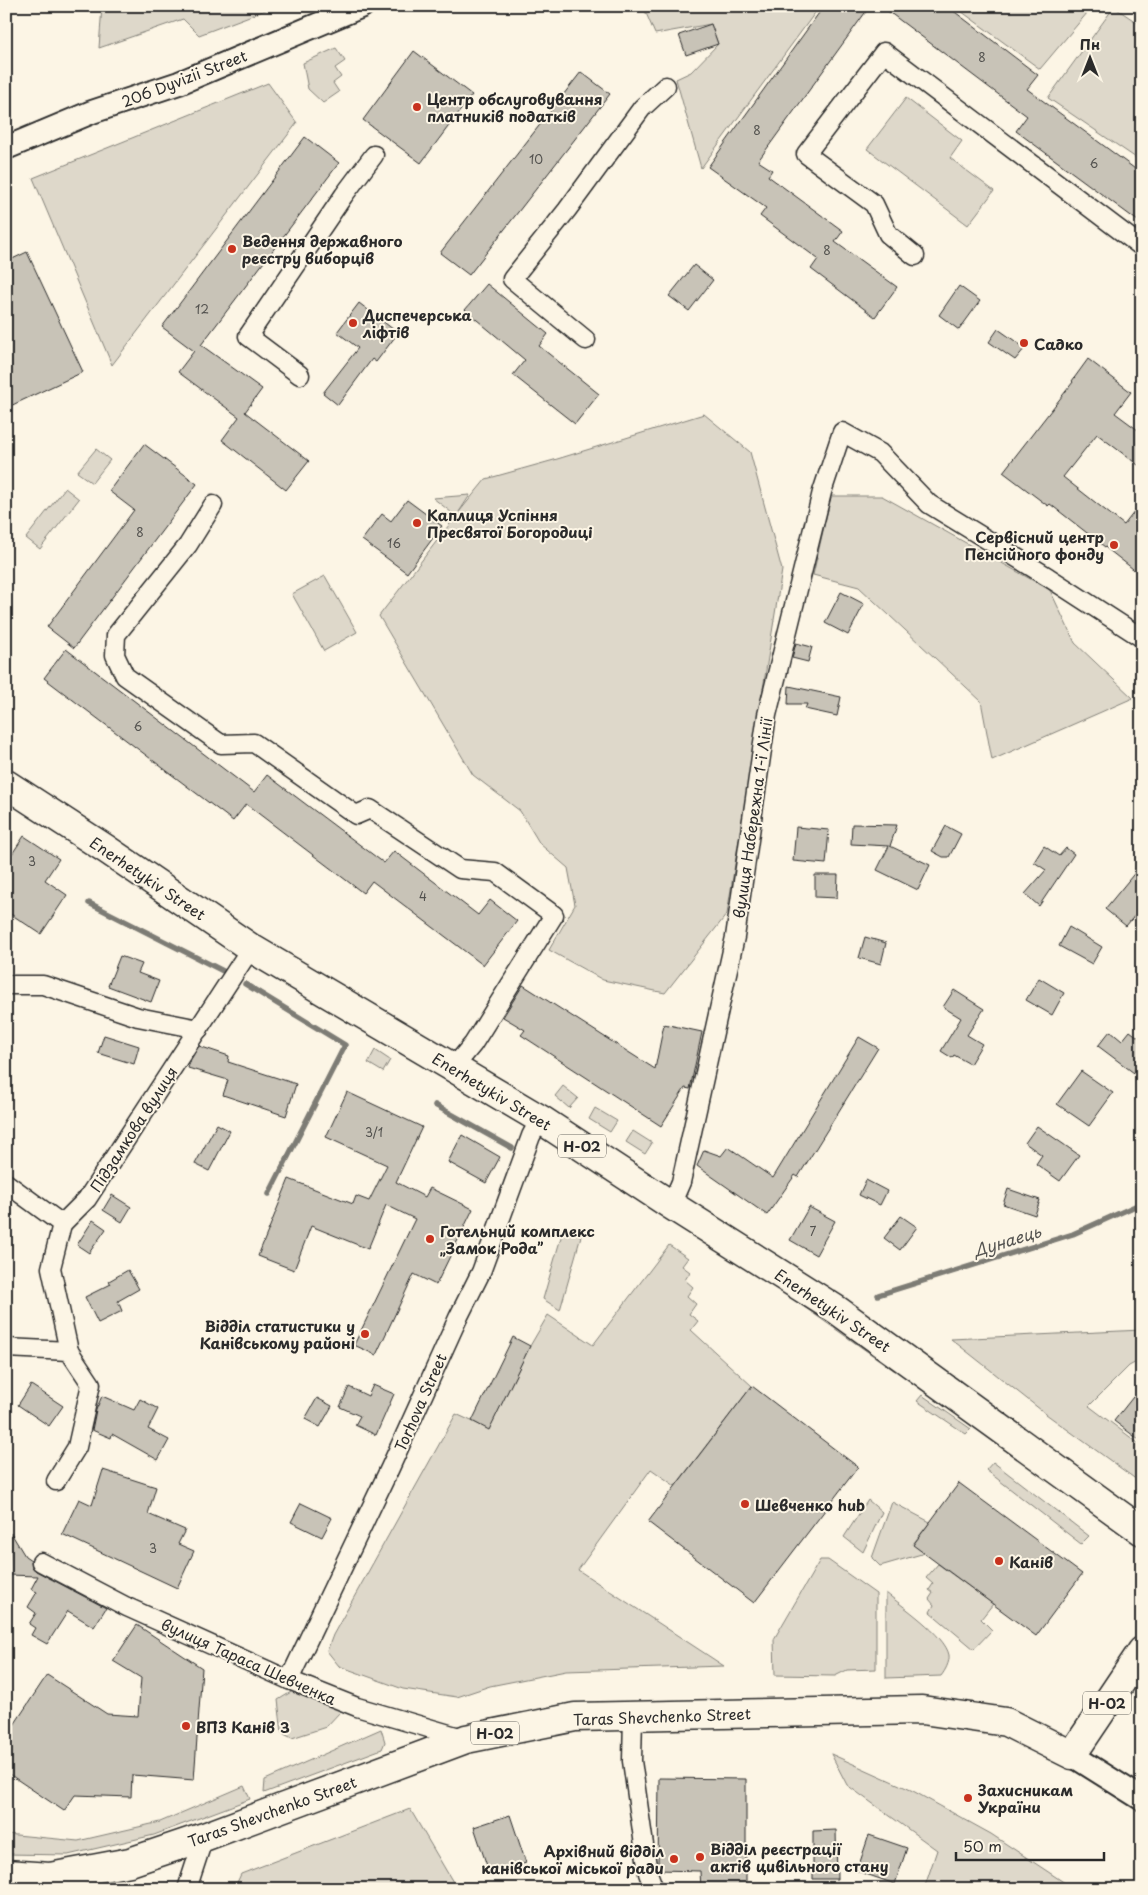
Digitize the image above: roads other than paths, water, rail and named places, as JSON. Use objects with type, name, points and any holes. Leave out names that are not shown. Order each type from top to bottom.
[{"type":"main road","name":"Enerhetykiv Street","points":[[6,784],[106,849],[251,948],[540,1119],[837,1310],[1142,1531]]},
{"type":"main road","name":"Н-02","points":[[1072,1755],[1142,1651]]},
{"type":"main road","name":"Taras Shevchenko Street","points":[[6,1874],[50,1877],[130,1862],[466,1739],[574,1717],[922,1710],[1006,1722],[1072,1755]]},
{"type":"street","name":"206 Dyvizii Street","points":[[6,148],[92,112],[178,83],[362,6]]},
{"type":"street","points":[[915,256],[888,234],[874,204],[806,154],[884,52],[1142,247]]},
{"type":"street","points":[[586,340],[512,279],[567,210],[642,108],[666,86]]},
{"type":"street","points":[[300,375],[248,336],[344,195],[374,155]]},
{"type":"street","name":"вулиця Набережна 1-ї Лінії","points":[[671,1205],[681,1182],[735,937],[767,715],[819,502],[842,432],[880,453],[929,504],[1048,577],[1142,638]]},
{"type":"street","points":[[213,506],[188,545],[116,634],[115,655],[125,676],[221,744],[254,743],[356,814],[370,809],[460,869],[495,872],[554,915],[473,1044],[454,1067]]},
{"type":"street","name":"Підзамкова вулиця","points":[[62,1224],[87,1199],[251,948]]},
{"type":"street","points":[[6,985],[43,985],[138,1018],[198,1029]]},
{"type":"street","name":"Torhova Street","points":[[289,1680],[481,1272],[531,1136],[540,1119]]},
{"type":"street","points":[[6,1182],[62,1224],[51,1268],[69,1351],[91,1384],[78,1447],[56,1481]]},
{"type":"street","points":[[6,1348],[69,1351]]},
{"type":"street","name":"вулиця Тараса Шевченка","points":[[41,1562],[127,1607],[289,1680],[357,1707],[466,1739]]},
{"type":"street","points":[[634,1715],[632,1761],[648,1873],[654,1889]]},
{"type":"street","name":"Taras Shevchenko Street","points":[[1072,1755],[1142,1799]]},
{"type":"street","points":[[187,1889],[204,1836]]},
{"type":"waterway","points":[[89,903],[223,971]]},
{"type":"waterway","points":[[245,984],[345,1045],[269,1194]]},
{"type":"waterway","points":[[435,1105],[512,1148]]},
{"type":"waterway","name":"Дунаець","points":[[878,1295],[1073,1234],[1142,1203]]},
{"type":"place","name":"Центр обслуговування платників податків","points":[[417,107]]},
{"type":"place","name":"Ведення державного реєстру виборців","points":[[232,249]]},
{"type":"place","name":"Диспечерська ліфтів","points":[[353,323]]},
{"type":"place","name":"Садко","points":[[1024,343]]},
{"type":"place","name":"Каплиця Успіння Пресвятої Богородиці","points":[[417,523]]},
{"type":"place","name":"Сервісний центр Пенсійного фонду","points":[[1114,545]]},
{"type":"place","name":"Готельний комплекс „Замок Рода”","points":[[430,1239]]},
{"type":"place","name":"Відділ статистики у Канівському районі","points":[[365,1334]]},
{"type":"place","name":"Шевченко hub","points":[[745,1504]]},
{"type":"place","name":"Канів","points":[[999,1561]]},
{"type":"place","name":"ВПЗ Канів 3","points":[[186,1726]]},
{"type":"place","name":"Захисникам України","points":[[968,1798]]},
{"type":"place","name":"Відділ реєстрації актів цивільного стану","points":[[700,1857]]},
{"type":"place","name":"Архівний відділ канівської міської ради","points":[[674,1859]]}]
